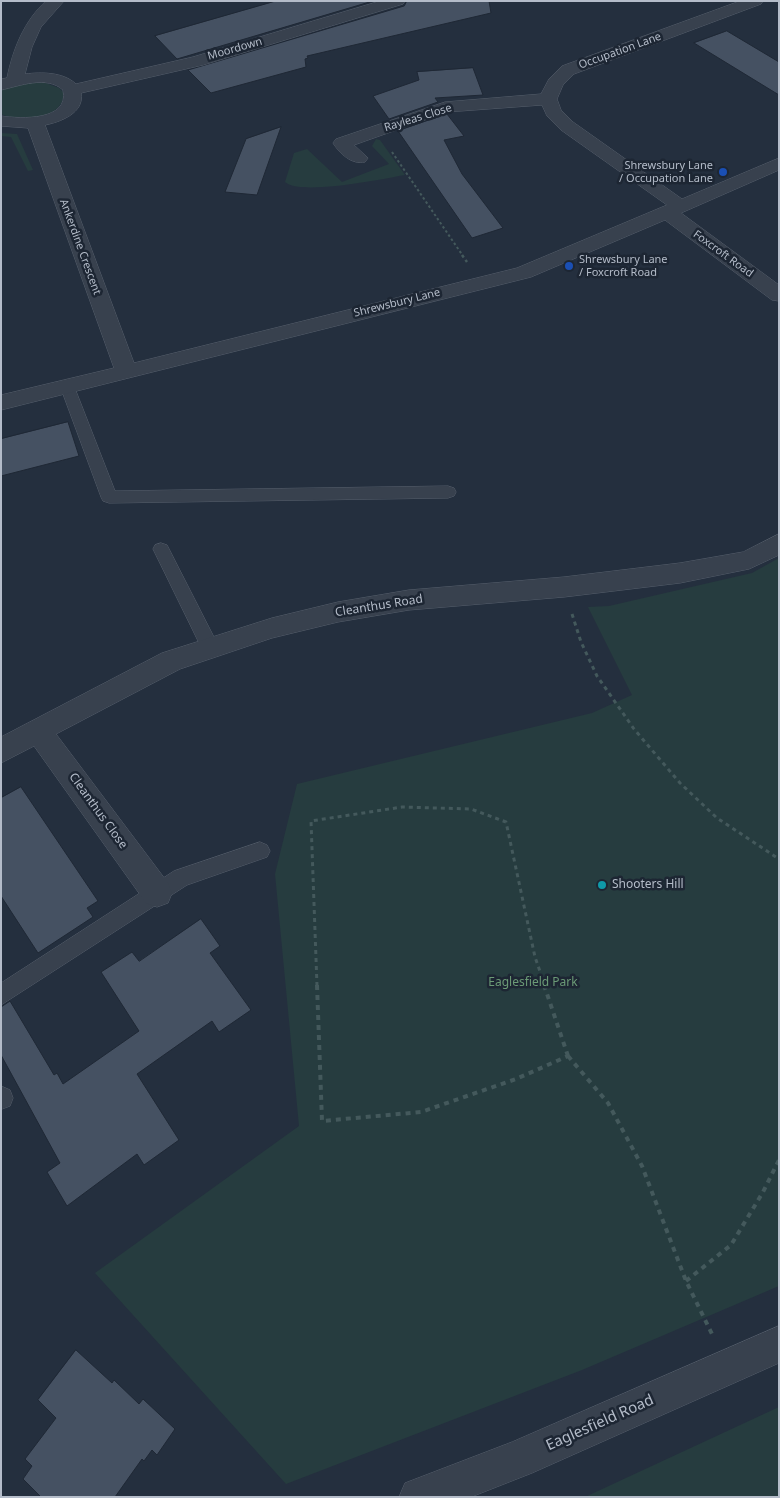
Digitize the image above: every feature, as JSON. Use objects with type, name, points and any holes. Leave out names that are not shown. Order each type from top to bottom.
[{"type":"street","points":[[8,82],[33,26],[56,1]]},
{"type":"street","name":"Moordown","points":[[71,90],[197,60],[397,1]]},
{"type":"street","name":"Occupation Lane","points":[[548,99],[555,83],[568,70],[755,1]]},
{"type":"street","points":[[1,121],[23,124],[36,122],[59,115],[72,102],[71,90],[65,84],[43,77],[8,82]]},
{"type":"street","points":[[548,99],[553,112],[567,126],[674,209]]},
{"type":"street","name":"Rayleas Close","points":[[359,158],[342,143],[445,107],[548,99]]},
{"type":"street","name":"Ankerdine Crescent","points":[[36,122],[39,136],[126,371]]},
{"type":"street","name":"Shrewsbury Lane","points":[[1,402],[524,273],[779,163]]},
{"type":"street","name":"Foxcroft Road","points":[[674,209],[779,295]]},
{"type":"street","name":"Cleanthus Road","points":[[1,751],[171,661],[272,628],[338,612],[400,602],[573,586],[680,573],[748,560],[779,543]]},
{"type":"street","name":"Cleanthus Close","points":[[38,730],[157,893]]},
{"type":"street","name":"Eaglesfield Road","points":[[420,1497],[518,1459],[779,1344]]},
{"type":"lane","points":[[67,386],[108,497],[448,492]]},
{"type":"lane","points":[[161,549],[210,647]]},
{"type":"lane","points":[[1,995],[181,878],[260,851]]},
{"type":"path","points":[[378,131],[482,283]]},
{"type":"path","points":[[581,642],[597,676],[628,721],[680,783],[717,818],[779,859]]},
{"type":"path","points":[[568,1056],[516,1079],[421,1112],[322,1121],[311,821],[402,807],[471,810],[506,822],[535,957],[568,1056],[608,1103],[638,1158],[702,1317]]},
{"type":"path","points":[[686,1281],[731,1245],[763,1192],[779,1160]]},
{"type":"green space","points":[[43,82],[59,88],[63,92],[62,101],[57,108],[40,117],[18,118],[1,114],[2,90],[21,83]]},
{"type":"green space","points":[[1,133],[17,134],[33,170],[28,171],[11,137],[1,136]]},
{"type":"green space","points":[[376,139],[380,140],[405,175],[361,183],[323,187],[294,186],[285,182],[294,153],[307,149],[342,182],[389,164],[372,146]]},
{"type":"green space","name":"Eaglesfield Park","points":[[779,558],[779,1286],[582,1370],[286,1484],[95,1273],[299,1126],[275,874],[297,784],[592,713],[632,695],[588,607],[609,606],[752,573]]},
{"type":"green space","points":[[779,1407],[779,1497],[585,1497]]},
{"type":"building","points":[[276,1],[373,1],[177,59],[155,36]]},
{"type":"building","points":[[407,1],[489,1],[491,13],[307,56],[308,58],[305,59],[306,67],[211,93],[188,70],[404,6]]},
{"type":"building","points":[[727,31],[779,62],[779,95],[694,43]]},
{"type":"building","points":[[473,68],[483,95],[435,98],[438,102],[389,119],[373,96],[419,80],[417,72]]},
{"type":"building","points":[[447,114],[464,136],[444,140],[462,174],[503,228],[472,238],[398,131]]},
{"type":"building","points":[[281,127],[257,195],[225,192],[246,139]]},
{"type":"building","points":[[68,422],[79,456],[1,476],[1,439]]},
{"type":"building","points":[[21,787],[98,901],[87,908],[93,917],[38,953],[1,896],[1,798]]},
{"type":"building","points":[[201,919],[220,946],[210,953],[251,1010],[219,1032],[212,1021],[137,1074],[179,1140],[144,1165],[137,1154],[67,1206],[47,1172],[60,1163],[1,1055],[1,1007],[10,1001],[54,1075],[57,1073],[63,1084],[139,1031],[101,972],[132,952],[139,961]]},
{"type":"building","points":[[76,1350],[112,1383],[114,1380],[139,1404],[143,1399],[175,1429],[157,1455],[152,1450],[144,1461],[142,1459],[115,1497],[41,1497],[23,1479],[32,1466],[25,1459],[56,1418],[38,1400]]},
{"type":"place","name":"Shrewsbury Lane / Occupation Lane","points":[[723,172]]},
{"type":"place","name":"Shrewsbury Lane / Foxcroft Road","points":[[569,266]]},
{"type":"place","name":"Shooters Hill","points":[[602,885]]}]
